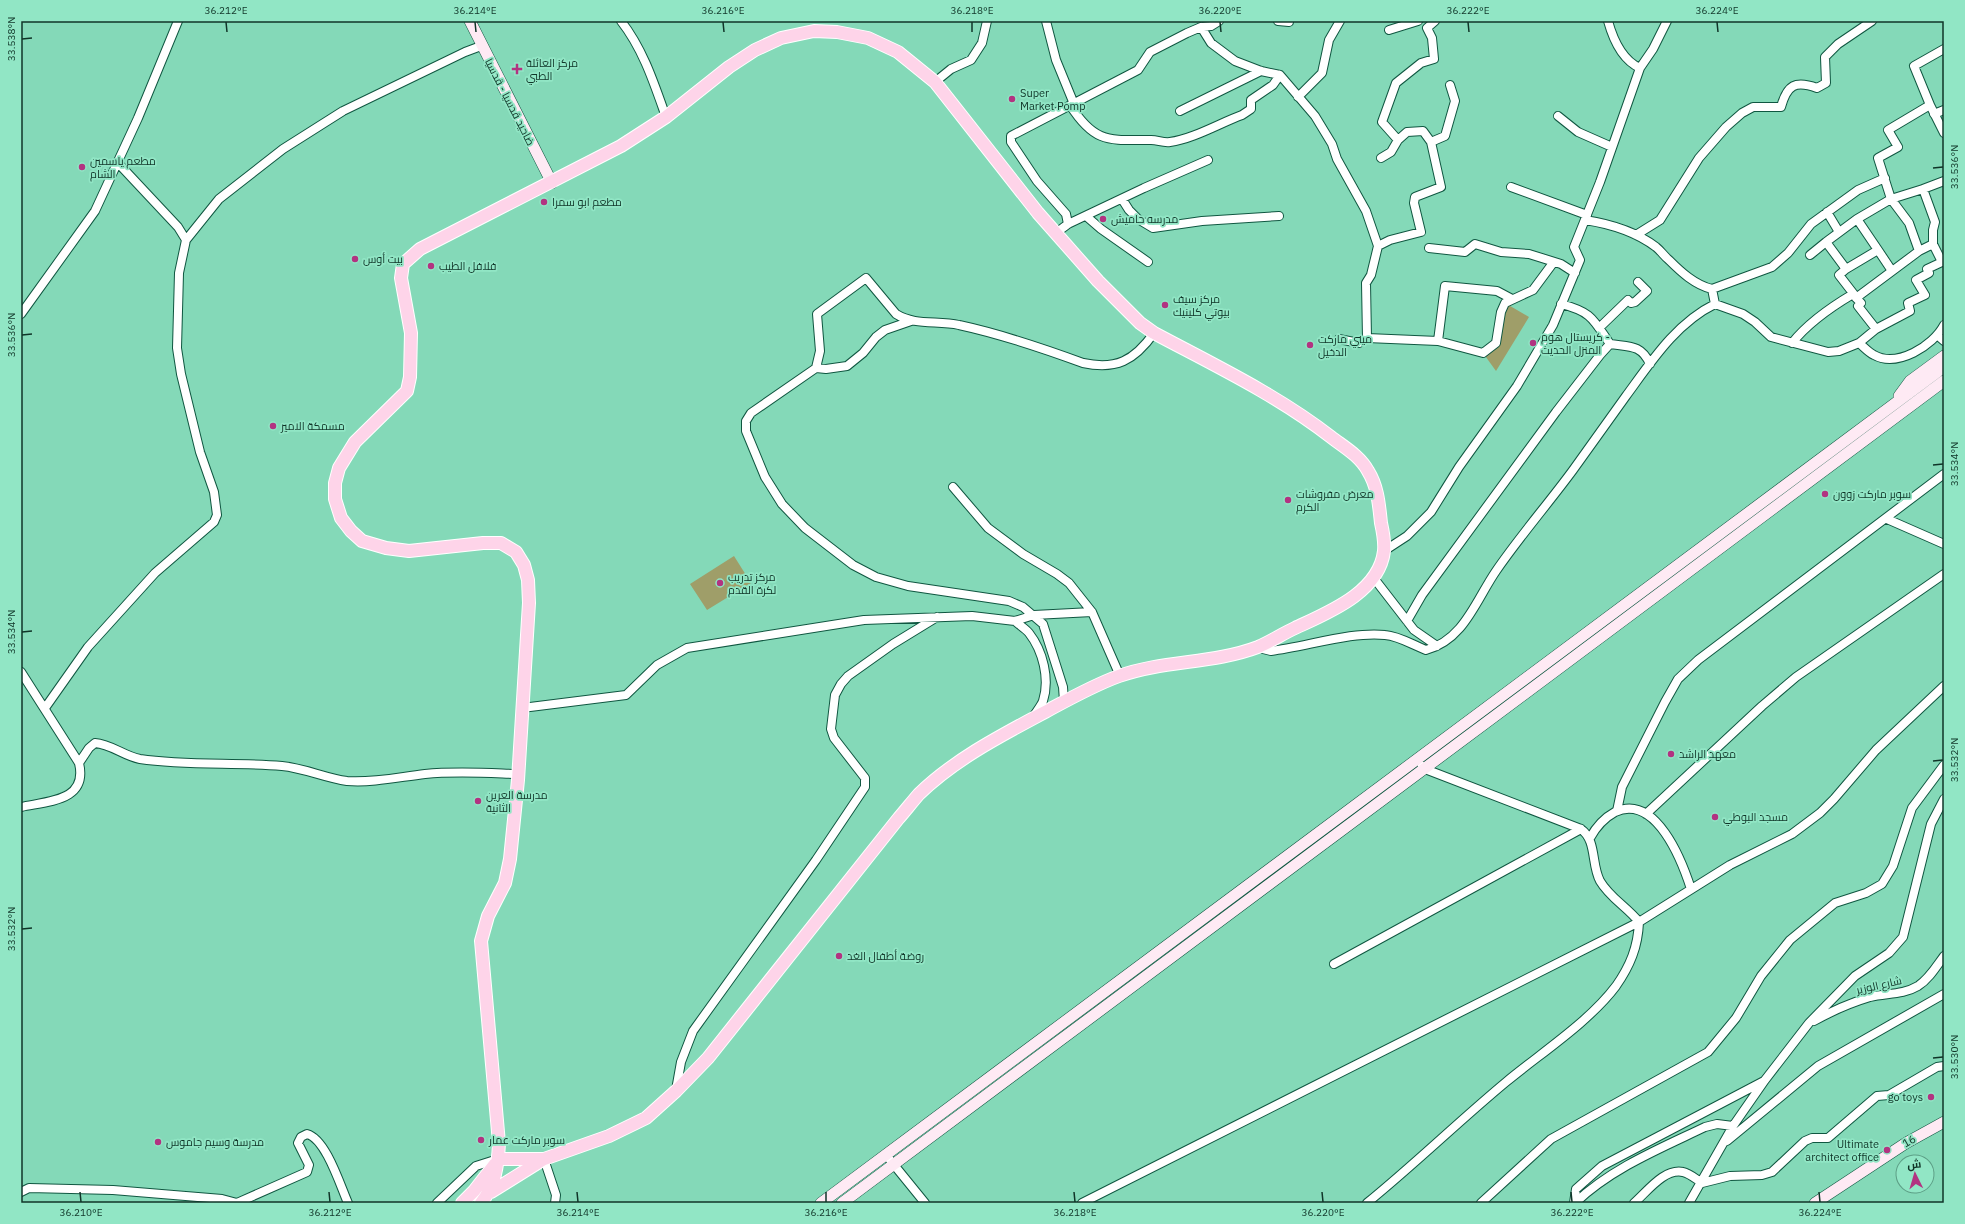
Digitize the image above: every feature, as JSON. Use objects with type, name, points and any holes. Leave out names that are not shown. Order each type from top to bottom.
[{"type":"main road","points":[[481,1203],[490,1192],[544,1159],[609,1136],[646,1118],[676,1091],[708,1058],[919,794],[946,772],[994,740],[1064,701],[1120,676],[1142,669],[1206,661],[1261,646],[1339,607],[1362,590],[1380,564],[1384,551],[1380,505],[1375,484],[1367,468],[1357,457],[1297,412],[1154,333],[1140,323],[1098,282],[1038,213],[935,82],[898,52],[868,38],[837,32],[814,31],[781,38],[754,50],[729,67],[666,117],[621,146],[552,183],[420,249],[403,264],[401,278],[411,333],[410,377],[407,391],[355,442],[339,468],[335,483],[335,499],[341,518],[350,531],[362,541],[386,548],[409,551],[483,543],[501,543],[516,552],[524,566],[528,580],[529,603],[518,774],[510,859],[505,884],[488,916],[481,941],[498,1124],[498,1160],[490,1192]]},
{"type":"main road","points":[[498,1160],[544,1159]]},
{"type":"main road","points":[[462,1203],[474,1191],[498,1160]]},
{"type":"street","points":[[21,314],[95,211],[138,118],[178,21]]},
{"type":"street","name":"ضاحيد قدسيا - قدسيا","points":[[471,21],[481,46],[552,183]]},
{"type":"street","points":[[621,21],[634,39],[650,73],[666,117]]},
{"type":"street","points":[[935,82],[951,69],[972,60],[982,43],[987,21]]},
{"type":"street","points":[[1046,21],[1056,60],[1072,105],[1084,125],[1099,136],[1115,140],[1170,142],[1185,138],[1242,115],[1250,109],[1251,100],[1273,86],[1280,75]]},
{"type":"street","points":[[1068,224],[1066,214],[1037,181],[1011,142],[1011,136],[1016,132],[1072,105],[1138,70],[1150,52],[1201,27],[1211,26],[1219,21]]},
{"type":"street","points":[[1278,21],[1289,22]]},
{"type":"street","points":[[1298,97],[1322,73],[1329,40],[1340,21]]},
{"type":"street","points":[[1389,30],[1418,21]]},
{"type":"street","points":[[1398,140],[1382,122],[1396,83],[1421,63],[1434,59],[1432,38],[1427,28],[1435,21]]},
{"type":"street","points":[[1608,21],[1612,39],[1634,66],[1640,68]]},
{"type":"street","points":[[1384,551],[1407,536],[1431,512],[1459,467],[1517,386],[1543,343],[1580,260],[1574,247],[1586,218],[1640,68],[1653,49],[1667,21]]},
{"type":"street","points":[[1636,235],[1660,220],[1699,158],[1726,127],[1742,113],[1753,107],[1781,107],[1784,96],[1789,88],[1795,85],[1804,83],[1817,88],[1826,83],[1825,57],[1838,44],[1872,21]]},
{"type":"street","points":[[1201,27],[1211,43],[1224,54],[1236,61],[1261,71],[1280,75],[1315,116],[1332,144],[1337,159],[1366,211],[1378,246],[1371,274],[1366,283],[1367,338]]},
{"type":"street","points":[[45,708],[88,647],[155,573],[214,522],[217,515],[214,492],[200,452],[181,374],[177,348],[179,274],[186,240],[218,199],[283,149],[343,111],[465,52],[481,46]]},
{"type":"street","points":[[1944,49],[1914,66],[1934,114],[1944,133]]},
{"type":"street","points":[[1180,111],[1261,71]]},
{"type":"street","points":[[1431,142],[1445,136],[1455,101],[1450,85]]},
{"type":"street","points":[[1919,251],[1909,223],[1891,199],[1878,158],[1898,147],[1888,130],[1930,105]]},
{"type":"street","points":[[1934,114],[1944,110]]},
{"type":"street","points":[[1558,116],[1578,132],[1612,147]]},
{"type":"street","points":[[1378,246],[1390,240],[1421,232],[1414,203],[1415,197],[1441,187],[1431,142],[1423,131],[1407,132],[1398,140],[1391,152],[1381,158]]},
{"type":"street","points":[[1056,233],[1068,224],[1208,160]]},
{"type":"street","points":[[118,163],[178,227],[186,240]]},
{"type":"street","points":[[1511,187],[1586,218],[1614,224],[1636,235],[1657,247],[1668,260],[1695,282],[1712,288],[1772,267],[1778,263],[1811,224],[1858,190],[1885,178]]},
{"type":"street","points":[[1810,256],[1857,219],[1891,199],[1944,181]]},
{"type":"street","points":[[1261,646],[1263,649],[1272,651],[1369,634],[1387,635],[1426,650],[1450,639],[1468,619],[1496,571],[1549,502],[1650,364],[1683,326],[1696,315],[1715,304],[1743,314],[1755,322],[1771,337],[1828,352],[1840,351],[1859,343],[1876,329],[1910,311],[1908,303],[1925,295],[1916,280],[1929,273],[1927,269],[1943,261],[1933,244],[1933,230],[1936,222],[1922,189]]},
{"type":"street","points":[[1122,199],[1129,210],[1138,219],[1153,228],[1202,221],[1279,216]]},
{"type":"street","points":[[1827,212],[1839,232]]},
{"type":"street","points":[[1086,216],[1100,229],[1148,262]]},
{"type":"street","points":[[1857,219],[1892,271]]},
{"type":"street","points":[[1826,242],[1846,270]]},
{"type":"street","points":[[1428,248],[1465,252],[1475,244],[1501,252],[1528,254],[1552,263],[1561,264],[1575,273]]},
{"type":"street","points":[[1792,343],[1800,332],[1817,318],[1855,296],[1919,251],[1933,244]]},
{"type":"street","points":[[1876,329],[1858,306],[1861,303],[1839,274],[1878,250]]},
{"type":"street","points":[[1339,339],[1359,343],[1367,338],[1438,341],[1483,353],[1496,343],[1501,312],[1505,303],[1533,290],[1552,263]]},
{"type":"street","points":[[816,368],[820,351],[817,314],[866,278],[896,314],[911,320],[956,324],[980,329],[1082,363],[1100,366],[1120,363],[1128,359],[1154,333]]},
{"type":"street","points":[[1599,328],[1628,300],[1631,303],[1635,302],[1647,291],[1638,282]]},
{"type":"street","points":[[1438,341],[1445,286],[1497,291],[1512,299]]},
{"type":"street","points":[[1712,288],[1715,304]]},
{"type":"street","points":[[1561,304],[1579,308],[1588,314],[1610,344],[1639,348],[1645,353],[1650,364]]},
{"type":"street","points":[[911,320],[896,328],[885,330],[876,337],[864,354],[847,366],[826,369],[816,368],[751,413],[746,421],[746,431],[756,456],[765,477],[782,504],[805,528],[853,564],[876,577],[908,586],[1009,601],[1034,615],[1043,624],[1063,687],[1064,701]]},
{"type":"street","points":[[1859,343],[1874,356],[1887,359],[1902,357],[1916,352],[1937,335],[1944,325]]},
{"type":"street","points":[[1937,335],[1944,341]]},
{"type":"street","points":[[1407,622],[1422,595],[1477,519],[1556,412],[1610,344]]},
{"type":"street","points":[[1892,406],[1910,381],[1944,356]]},
{"type":"street","points":[[821,1203],[1944,367]]},
{"type":"street","points":[[842,1203],[1944,381]]},
{"type":"street","points":[[1617,811],[1622,787],[1678,679],[1698,660],[1887,519],[1944,474]]},
{"type":"street","points":[[953,487],[988,528],[1023,554],[1057,574],[1069,583],[1092,612],[1120,676]]},
{"type":"street","points":[[1887,519],[1944,544]]},
{"type":"street","points":[[1646,814],[1762,706],[1796,677],[1944,574]]},
{"type":"street","points":[[1372,577],[1407,622],[1420,636],[1437,646]]},
{"type":"street","points":[[522,708],[626,695],[657,665],[687,648],[864,620],[972,616],[1015,621],[1034,615],[1092,612]]},
{"type":"street","points":[[676,1091],[681,1062],[693,1031],[816,860],[865,787],[864,778],[834,738],[831,729],[835,695],[840,684],[848,676],[877,655],[937,617]]},
{"type":"street","points":[[1015,621],[1029,632],[1039,652],[1044,669],[1046,686],[1042,702],[1032,719]]},
{"type":"street","points":[[21,672],[79,763],[82,774],[79,786],[72,793],[59,799],[21,807]]},
{"type":"street","points":[[1082,1203],[1639,922],[1691,888],[1730,865],[1777,843],[1811,821],[1834,799],[1876,750],[1944,686]]},
{"type":"street","points":[[79,763],[89,748],[95,743],[104,744],[126,755],[139,759],[164,762],[284,766],[327,778],[347,781],[370,782],[425,774],[460,772],[518,774]]},
{"type":"street","points":[[1416,761],[1425,769],[1581,829],[1590,838],[1594,865],[1600,880],[1610,894],[1639,922]]},
{"type":"street","points":[[1481,1203],[1551,1139],[1708,1052],[1736,1018],[1761,976],[1790,940],[1834,903],[1866,893],[1882,884],[1893,866],[1912,808],[1944,764]]},
{"type":"street","points":[[1688,1203],[1702,1183],[1733,1126],[1765,1080],[1809,1023],[1856,976],[1889,953],[1903,937],[1931,824],[1944,799]]},
{"type":"street","points":[[1590,838],[1601,823],[1617,811],[1630,809],[1646,814],[1658,824],[1671,843],[1682,864],[1691,888]]},
{"type":"street","points":[[1334,964],[1581,829]]},
{"type":"street","points":[[1367,1203],[1505,1083],[1584,1019],[1606,999],[1622,977],[1634,956],[1639,922]]},
{"type":"street","name":"شارع الوزير","points":[[1809,1023],[1845,1005],[1872,997],[1904,992],[1917,986],[1930,976],[1944,956]]},
{"type":"street","points":[[1725,1143],[1818,1066],[1944,994]]},
{"type":"street","points":[[1634,1203],[1664,1175],[1676,1171],[1684,1172],[1702,1183],[1730,1176],[1762,1175],[1772,1172],[1805,1141],[1812,1138],[1828,1138],[1877,1096],[1889,1095],[1937,1067],[1944,1066]]},
{"type":"street","points":[[1574,1203],[1576,1189],[1602,1166],[1765,1080]]},
{"type":"street","name":"16","points":[[1815,1203],[1906,1142],[1944,1122]]},
{"type":"street","points":[[1574,1203],[1588,1191],[1625,1165],[1705,1127],[1717,1124],[1733,1126]]},
{"type":"street","points":[[21,1192],[29,1188],[113,1190],[222,1199],[238,1203],[307,1172],[309,1165],[298,1143],[301,1137],[307,1134],[314,1136],[323,1146],[348,1203]]},
{"type":"street","points":[[886,1155],[925,1203]]},
{"type":"street","points":[[544,1159],[556,1195],[554,1203]]},
{"type":"street","points":[[437,1203],[476,1166],[498,1160]]},
{"type":"shaded area","points":[[1505,303],[1529,317],[1496,371],[1483,353],[1492,347]]},
{"type":"shaded area","name":"مركز تدريب لكرة القدم","points":[[734,556],[751,583],[707,610],[690,584]]},
{"type":"place","name":"مركز العائلة الطبي","points":[[517,69]]},
{"type":"place","name":"Super Market Pomp","points":[[1012,99]]},
{"type":"place","name":"مطعم ياسمين الشام","points":[[82,167]]},
{"type":"place","name":"مطعم ابو سمرا","points":[[544,202]]},
{"type":"place","name":"مدرسه حاميش","points":[[1103,219]]},
{"type":"place","name":"بيت أوس","points":[[355,259]]},
{"type":"place","name":"فلافل الطيب","points":[[431,266]]},
{"type":"place","name":"مركز سيف بيوتي كلينيك","points":[[1165,305]]},
{"type":"place","name":"كريستال هوم - المنزل الحديث","points":[[1533,343]]},
{"type":"place","name":"ميني ماركت الدخيل","points":[[1310,345]]},
{"type":"place","name":"مسمكة الامير","points":[[273,426]]},
{"type":"place","name":"سوبر ماركت زوون","points":[[1825,494]]},
{"type":"place","name":"معرض مفروشات الكرم","points":[[1288,500]]},
{"type":"place","name":"مركز تدريب لكرة القدم","points":[[720,583]]},
{"type":"place","name":"معهد الراشد","points":[[1671,754]]},
{"type":"place","name":"مدرسة العرين الثانية","points":[[478,801]]},
{"type":"place","name":"مسجد البوطي","points":[[1715,817]]},
{"type":"place","name":"روضة أطفال الغد","points":[[839,956]]},
{"type":"place","name":"go toys","points":[[1931,1097]]},
{"type":"place","name":"سوبر ماركت عمار","points":[[481,1140]]},
{"type":"place","name":"مدرسة وسيم جاموس","points":[[158,1142]]},
{"type":"place","name":"Ultimate architect office","points":[[1887,1150]]}]
